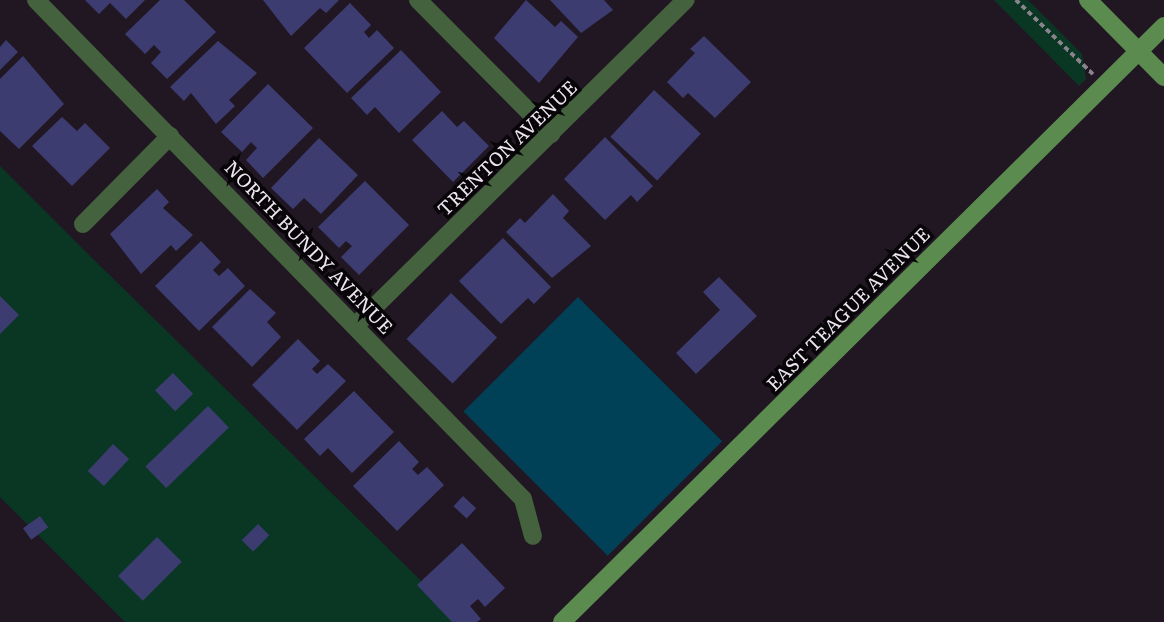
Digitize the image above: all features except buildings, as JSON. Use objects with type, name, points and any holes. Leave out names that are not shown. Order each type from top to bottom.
[{"type":"street","name":"NORTH BUNDY AVENUE","points":[[36,0],[356,324],[523,499],[533,536]]},
{"type":"street","points":[[418,0],[551,134]]},
{"type":"street","name":"TRENTON AVENUE","points":[[356,324],[687,0]]},
{"type":"street","points":[[1088,0],[1164,77]]},
{"type":"street","name":"EAST TEAGUE AVENUE","points":[[562,622],[1164,26]]},
{"type":"street","points":[[83,224],[170,136]]},
{"type":"path","points":[[1017,0],[1105,85]]},
{"type":"green space","points":[[994,0],[1028,0],[1082,54],[1086,79],[1079,86]]},
{"type":"green space","points":[[0,166],[463,622],[125,622],[0,497]]},
{"type":"water","points":[[578,297],[722,441],[608,556],[463,412]]}]
